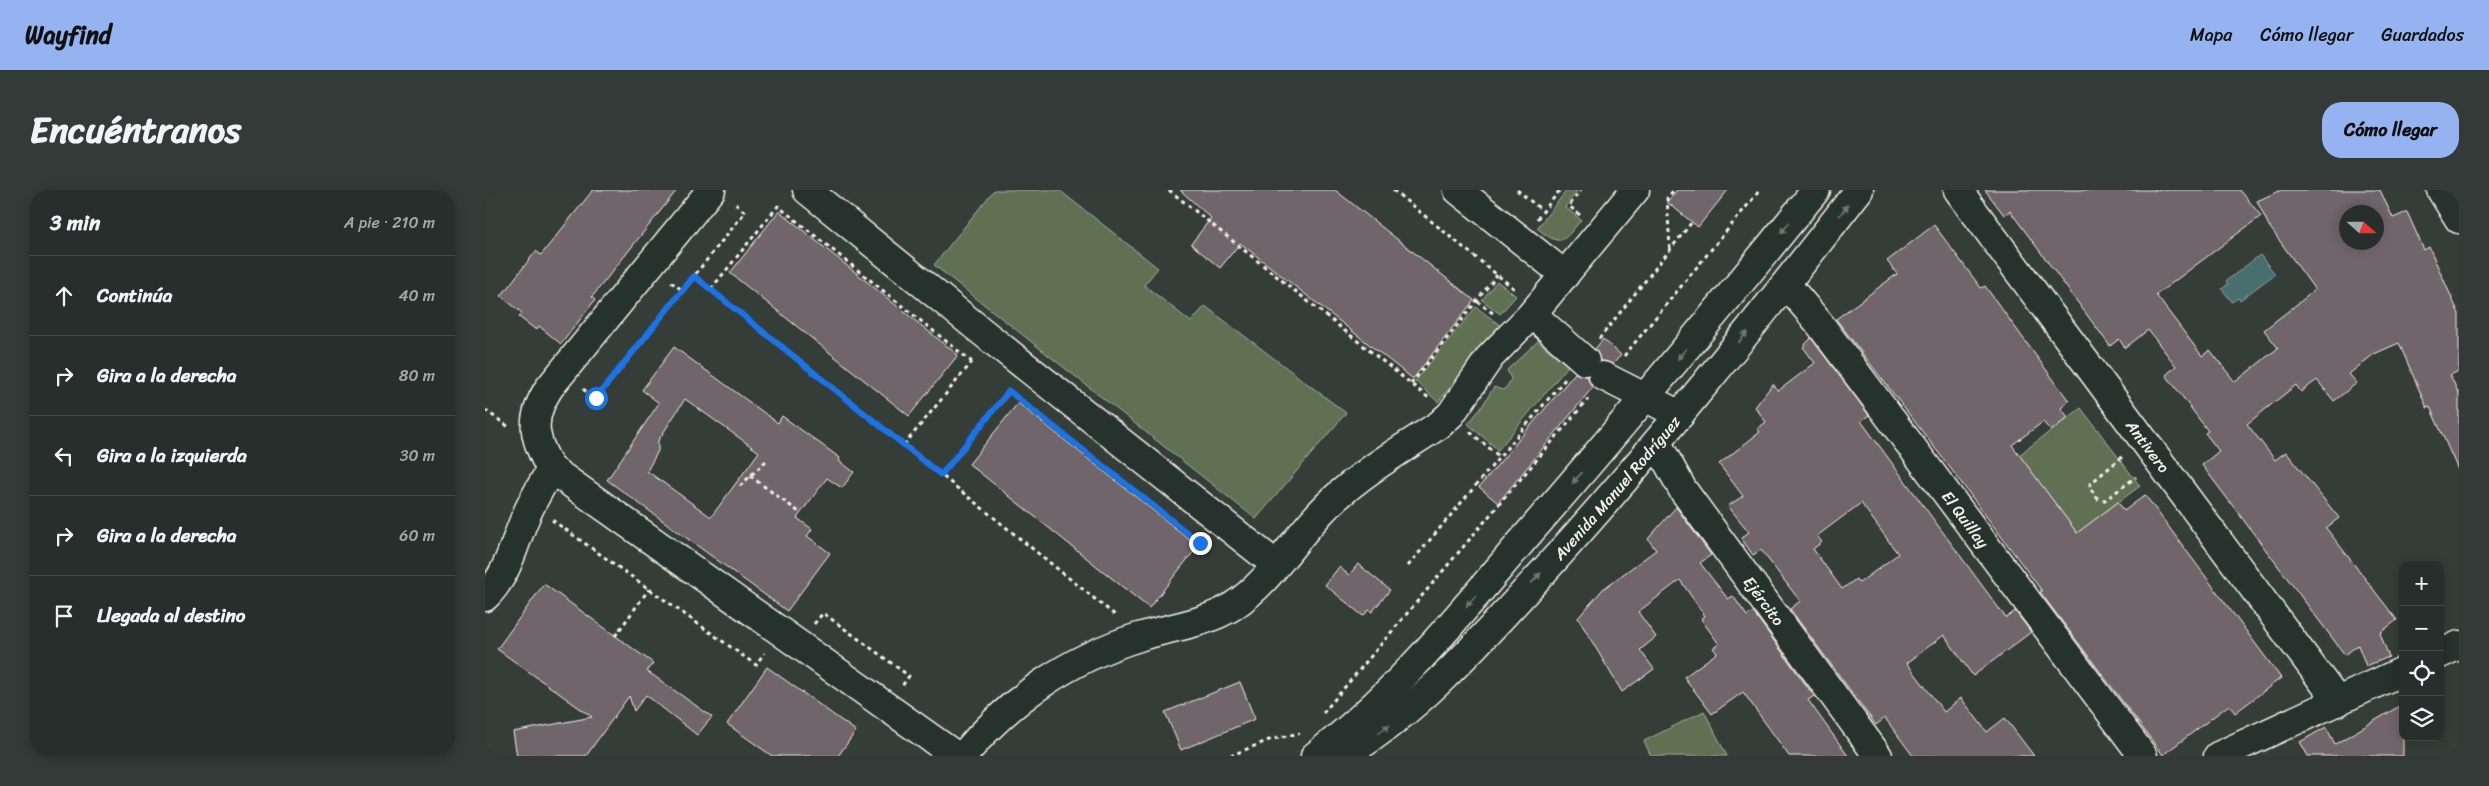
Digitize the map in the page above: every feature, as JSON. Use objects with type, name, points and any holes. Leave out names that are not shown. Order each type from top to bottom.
[{"type":"street","points":[[807,190],[991,339],[1275,564]]},
{"type":"street","points":[[1458,190],[1565,275]]},
{"type":"street","points":[[963,756],[995,721],[1043,682],[1082,660],[1116,644],[1202,620],[1231,607],[1255,589],[1309,524],[1337,496],[1439,425],[1451,414],[1527,305],[1565,275],[1635,190]]},
{"type":"street","points":[[1311,743],[1336,740],[1407,674],[1646,398],[1816,190]]},
{"type":"street","name":"Avenida Manuel Rodríguez","points":[[1343,756],[1385,729],[1478,641],[1657,443],[1786,284],[1859,190]]},
{"type":"street","name":"Antivero","points":[[1958,190],[2338,702]]},
{"type":"street","points":[[2441,190],[2459,219]]},
{"type":"street","points":[[720,194],[549,388],[539,404],[536,426],[538,447],[551,469],[957,756]]},
{"type":"street","name":"El Quillay","points":[[1786,284],[1819,322],[2143,756]]},
{"type":"street","points":[[1738,286],[1766,308]]},
{"type":"street","points":[[1527,305],[1596,371],[1680,415]]},
{"type":"street","name":"Ejército","points":[[1657,443],[1683,490],[1878,756]]},
{"type":"street","points":[[485,597],[497,584],[507,565],[525,517],[551,469]]},
{"type":"street","points":[[2444,652],[2459,645]]},
{"type":"street","points":[[2218,756],[2399,674]]},
{"type":"path","points":[[1169,190],[1435,403]]},
{"type":"path","points":[[1393,190],[1497,275],[1527,305]]},
{"type":"path","points":[[1517,190],[1543,211]]},
{"type":"path","points":[[1535,222],[1560,190]]},
{"type":"path","points":[[1581,190],[1569,206],[1586,219]]},
{"type":"path","points":[[1670,250],[1667,198],[1674,190]]},
{"type":"path","points":[[1319,717],[1596,371],[1760,190]]},
{"type":"path","points":[[577,384],[596,398],[745,212],[720,194]]},
{"type":"path","points":[[711,289],[777,206],[972,362]]},
{"type":"path","points":[[1408,566],[1500,457],[1596,371],[1670,250],[1692,222]]},
{"type":"path","points":[[1411,384],[1497,275]]},
{"type":"path","points":[[694,276],[1119,618]]},
{"type":"path","points":[[904,445],[977,356]]},
{"type":"path","points":[[941,475],[1013,385]]},
{"type":"path","points":[[1009,391],[1200,543],[1205,538]]},
{"type":"path","points":[[1463,425],[1500,457]]},
{"type":"path","points":[[2122,458],[2090,484],[2090,488],[2098,499],[2105,500],[2136,477]]},
{"type":"path","points":[[740,486],[768,459]]},
{"type":"path","points":[[750,476],[799,512]]},
{"type":"path","points":[[544,515],[756,665],[769,647]]},
{"type":"path","points":[[615,636],[649,589]]},
{"type":"path","points":[[813,626],[823,613],[909,676],[901,688]]},
{"type":"path","points":[[1230,756],[1269,740],[1311,743]]},
{"type":"green space","points":[[994,190],[1059,190],[1158,268],[1144,285],[1191,322],[1205,306],[1346,413],[1256,519],[934,265]]},
{"type":"green space","points":[[1567,190],[1578,190],[1565,207],[1581,220],[1570,233],[1561,240],[1557,240],[1537,228]]},
{"type":"green space","points":[[1497,281],[1516,296],[1500,314],[1482,300]]},
{"type":"green space","points":[[1476,307],[1501,326],[1438,402],[1415,381]]},
{"type":"green space","points":[[1538,341],[1568,366],[1498,450],[1468,424],[1494,387],[1502,390],[1506,388],[1511,379],[1507,370]]},
{"type":"green space","points":[[2081,408],[2140,486],[2077,533],[2019,455]]},
{"type":"green space","points":[[1704,711],[1727,756],[1651,756],[1644,741]]},
{"type":"water","points":[[2260,255],[2275,274],[2240,300],[2238,298],[2232,302],[2222,289],[2228,284],[2226,281]]},
{"type":"building","points":[[593,190],[677,190],[592,297],[595,300],[561,344],[539,326],[536,330],[519,317],[522,313],[501,296],[536,251],[541,255]]},
{"type":"building","points":[[1180,190],[1335,190],[1474,300],[1413,379],[1240,243],[1220,268],[1191,244],[1211,218]]},
{"type":"building","points":[[1677,190],[1728,190],[1698,227],[1667,202]]},
{"type":"building","points":[[1985,190],[2240,190],[2261,216],[2156,295],[2202,356],[2210,350],[2235,382],[2278,348],[2264,330],[2315,290],[2269,226],[2257,201],[2281,190],[2380,190],[2393,218],[2407,212],[2424,250],[2429,247],[2459,314],[2459,371],[2450,375],[2459,394],[2459,472],[2430,407],[2427,408],[2399,343],[2374,354],[2349,374],[2357,383],[2334,401],[2317,380],[2301,392],[2296,385],[2247,424],[2275,460],[2286,452],[2339,518],[2326,528],[2397,620],[2380,633],[2389,657],[2366,666],[2358,645],[2345,655],[2202,465],[2219,451],[2205,433],[2208,431],[2166,375],[2176,366],[2148,330],[2125,348],[2119,339],[2110,346],[2010,211],[2004,215]]},
{"type":"building","points":[[779,211],[958,355],[909,416],[730,273]]},
{"type":"building","points":[[1934,225],[1981,288],[1985,286],[2069,401],[2061,408],[2068,417],[2051,431],[2043,422],[2012,445],[2077,533],[2118,502],[2124,511],[2145,495],[2281,678],[2235,713],[2229,705],[2163,755],[2040,592],[2042,591],[1951,469],[1836,319],[1897,274],[1887,261]]},
{"type":"building","points":[[1811,338],[1869,415],[1861,421],[2006,618],[2015,611],[2031,632],[1973,676],[1944,635],[1907,663],[1944,712],[1961,698],[1987,732],[2005,718],[2034,756],[1913,756],[1885,718],[1876,725],[1790,609],[1800,601],[1761,550],[1753,555],[1741,538],[1749,532],[1728,506],[1743,496],[1719,464],[1760,432],[1757,429],[1766,422],[1755,407],[1773,384],[1778,391],[1815,363],[1803,347]],"holes":[[[1861,503],[1898,554],[1859,583],[1856,579],[1842,589],[1813,549],[1822,542],[1817,536]]]},
{"type":"building","points":[[1603,339],[1621,355],[1613,364],[1600,361],[1595,349]]},
{"type":"building","points":[[674,347],[778,423],[782,416],[840,458],[839,461],[854,472],[842,488],[827,478],[797,518],[812,529],[807,536],[830,553],[787,611],[607,480],[659,403],[642,390]],"holes":[[[685,399],[759,452],[711,517],[647,471],[658,451],[658,441]]]},
{"type":"building","points":[[1575,373],[1587,376],[1593,387],[1498,503],[1479,487]]},
{"type":"building","points":[[1018,403],[1198,546],[1149,608],[969,464]]},
{"type":"building","points":[[1676,507],[1711,555],[1700,563],[1728,599],[1733,596],[1747,616],[1753,612],[1814,696],[1808,700],[1848,756],[1789,756],[1743,692],[1712,714],[1684,677],[1717,653],[1713,648],[1719,644],[1701,619],[1705,616],[1680,580],[1638,612],[1656,637],[1640,650],[1654,669],[1622,692],[1578,618],[1603,589],[1656,550],[1648,539]]},
{"type":"building","points":[[1358,564],[1390,590],[1372,612],[1369,610],[1363,616],[1325,585],[1339,567],[1349,575]]},
{"type":"building","points":[[544,584],[653,663],[647,671],[712,717],[697,735],[646,695],[634,711],[629,696],[586,756],[517,756],[513,732],[592,717],[497,649]]},
{"type":"building","points":[[767,667],[856,731],[838,756],[772,756],[727,724]]},
{"type":"building","points":[[1240,682],[1255,719],[1181,750],[1165,712]]},
{"type":"building","points":[[2399,706],[2399,741],[2403,741],[2403,756],[2308,756],[2300,742],[2326,727],[2335,744]]},
{"type":"route","points":[[596,398],[694,276],[941,475],[1009,391],[1200,543]]}]
